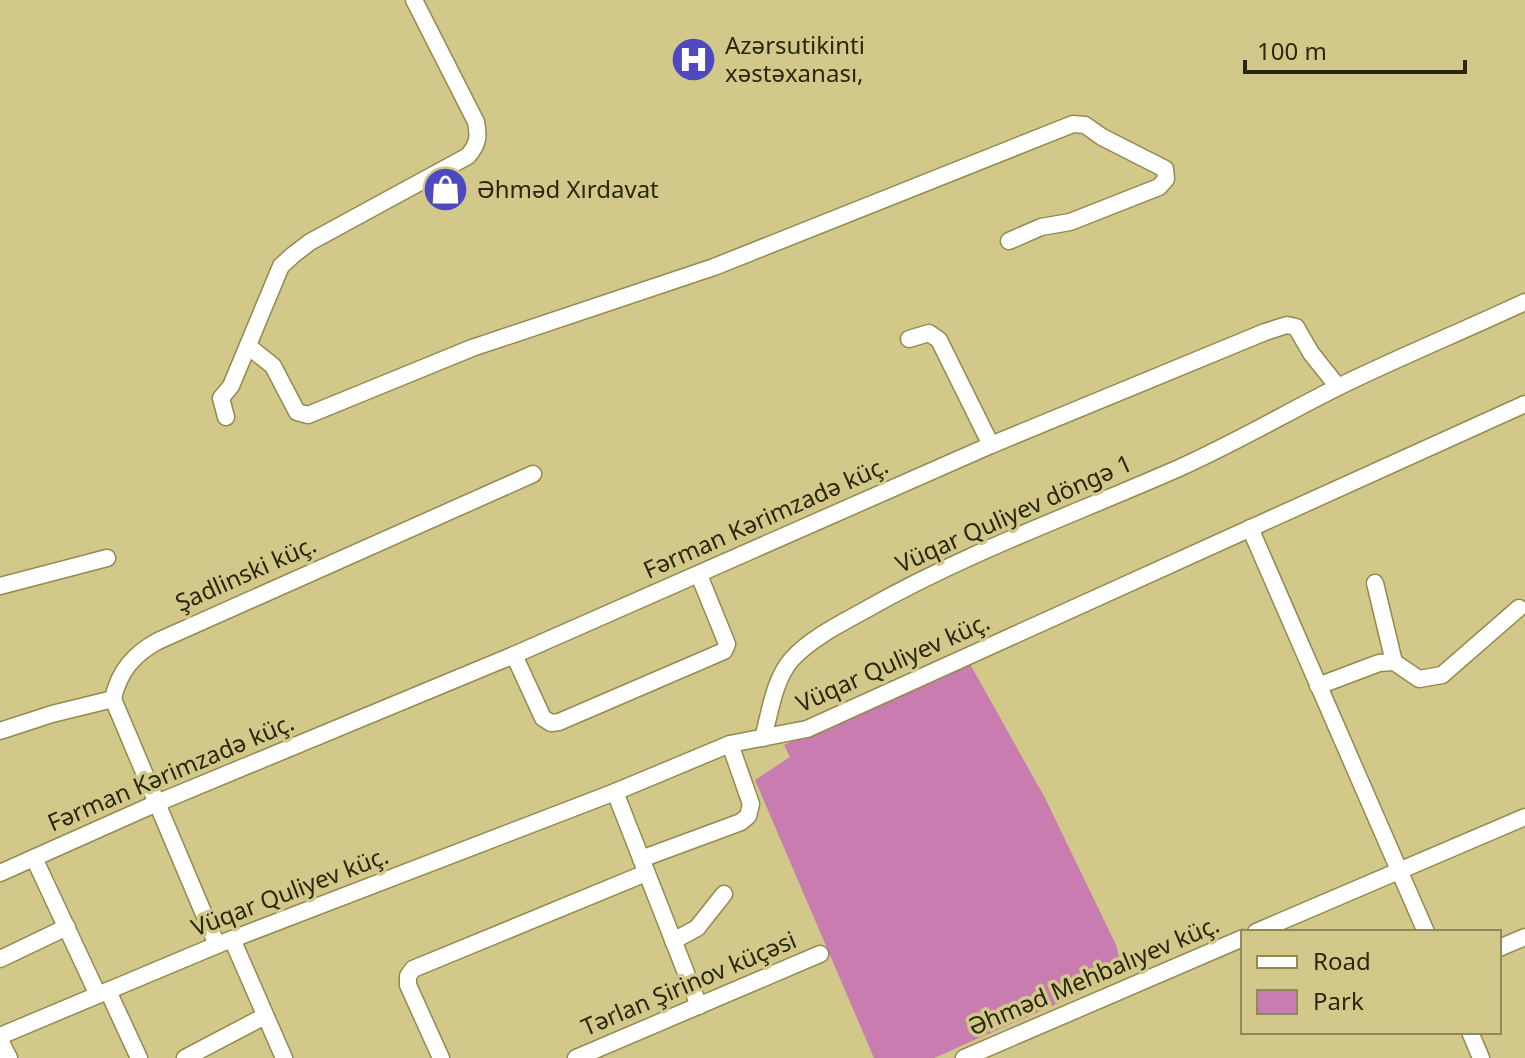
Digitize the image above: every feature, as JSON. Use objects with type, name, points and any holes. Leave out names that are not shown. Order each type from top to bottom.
[{"type":"street","points":[[226,417],[221,398],[231,386],[281,266],[310,242],[468,156],[476,146],[479,134],[476,122],[414,0]]},
{"type":"street","points":[[248,346],[273,366],[297,412],[308,415],[472,348],[714,267],[1073,124],[1085,125],[1165,169],[1166,179],[1159,187],[1070,222],[1041,227],[1009,241]]},
{"type":"street","points":[[1338,387],[1525,302]]},
{"type":"street","name":"Fərman Kərimzadə küç.","points":[[0,873],[157,803],[514,655],[991,445],[1280,326],[1296,327],[1317,363],[1338,387]]},
{"type":"street","points":[[909,339],[929,333],[939,340],[991,445]]},
{"type":"street","name":"Vüqar Quliyev döngə 1","points":[[763,738],[778,686],[790,661],[852,617],[949,566],[1197,459],[1338,387]]},
{"type":"street","name":"Vüqar Quliyev küç.","points":[[0,1038],[225,942],[615,792],[730,744],[807,729],[1525,404]]},
{"type":"street","name":"Şadlinski küç.","points":[[113,699],[116,684],[129,662],[158,641],[533,474]]},
{"type":"street","points":[[1250,528],[1425,930]]},
{"type":"street","points":[[0,586],[107,558]]},
{"type":"street","points":[[514,655],[543,718],[551,723],[724,651],[727,644],[699,575]]},
{"type":"street","points":[[1375,583],[1394,662],[1419,679],[1442,675],[1519,608]]},
{"type":"street","points":[[1318,686],[1368,666],[1394,662]]},
{"type":"street","points":[[0,731],[113,699],[157,803],[284,1058]]},
{"type":"street","points":[[441,1058],[408,985],[408,976],[413,969],[741,822],[748,816],[751,804],[730,744]]},
{"type":"street","points":[[615,792],[699,1006]]},
{"type":"street","name":"Əhməd Mehbalıyev küç.","points":[[1261,930],[1525,817]]},
{"type":"street","points":[[34,858],[67,927],[139,1058]]},
{"type":"street","points":[[673,941],[697,928],[724,894]]},
{"type":"street","points":[[0,959],[67,927]]},
{"type":"street","points":[[1501,947],[1525,937]]},
{"type":"street","name":"Əhməd Mehbalıyev küç.","points":[[964,1058],[1241,939]]},
{"type":"street","name":"Tərlan Şirinov küçəsi","points":[[576,1058],[820,954]]},
{"type":"street","points":[[185,1058],[265,1016]]},
{"type":"street","points":[[1471,1034],[1481,1058]]},
{"type":"street","points":[[0,1038],[9,1058]]},
{"type":"green space","points":[[970,664],[1045,798],[1116,945],[1124,974],[934,1058],[874,1058],[755,780],[790,757],[784,745]]},
{"type":"place","name":"Azərsutikinti xəstəxanası,","points":[[694,60]]},
{"type":"place","name":"Əhməd Xırdavat","points":[[446,190]]}]
